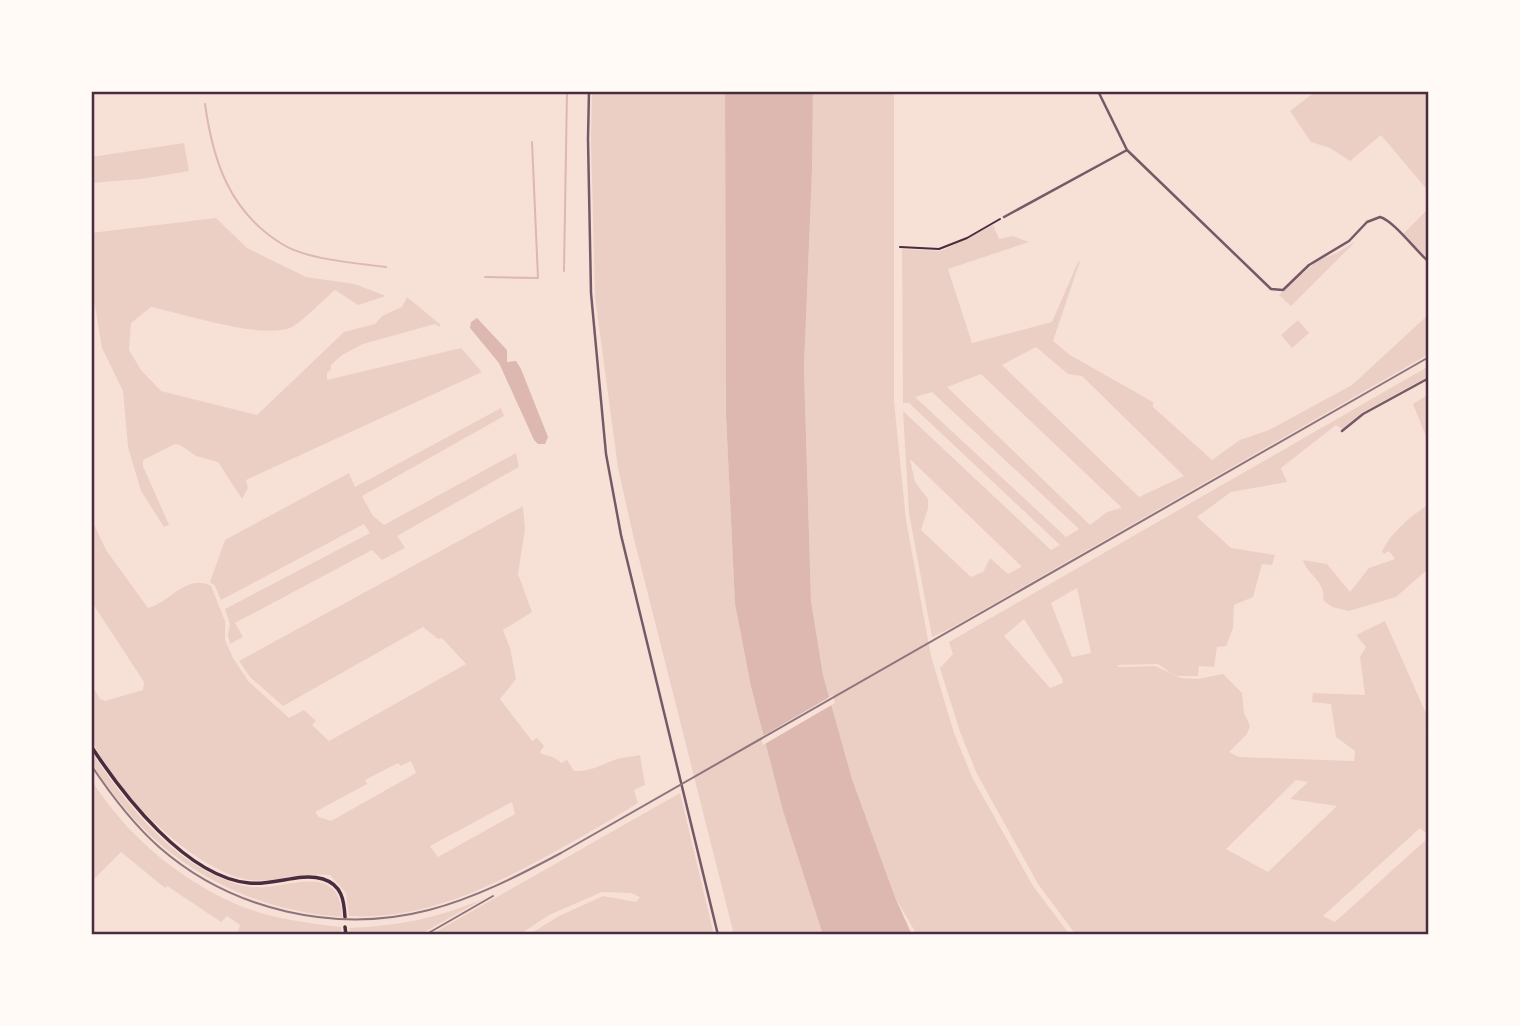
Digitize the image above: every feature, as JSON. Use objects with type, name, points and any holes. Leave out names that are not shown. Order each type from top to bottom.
[{"type":"main road","points":[[91,746],[141,814],[191,857],[218,874],[246,883],[311,878],[327,880],[341,892],[345,917]]},
{"type":"main road","points":[[345,927],[346,935]]},
{"type":"street","points":[[589,91],[592,293],[602,424],[618,523],[718,935]]},
{"type":"street","points":[[1098,91],[1127,150],[1271,289],[1283,290],[1309,265],[1349,241],[1367,222],[1380,217],[1393,224],[1429,262]]},
{"type":"street","points":[[1004,217],[1127,150]]},
{"type":"street","points":[[1342,431],[1363,414],[1429,378]]},
{"type":"path","points":[[900,247],[936,250],[974,234],[1004,217]]},
{"type":"shaded area","points":[[592,91],[725,91],[726,415],[735,604],[751,687],[783,811],[823,935],[734,935],[618,468],[595,297]]},
{"type":"shaded area","points":[[725,91],[813,91],[804,367],[811,601],[823,675],[852,779],[895,897],[912,935],[823,935],[783,811],[751,687],[735,604],[726,415]]},
{"type":"shaded area","points":[[813,91],[894,91],[894,401],[906,520],[931,656],[954,733],[972,777],[1033,886],[1070,935],[917,935],[895,897],[852,779],[823,675],[811,601],[804,367]]},
{"type":"shaded area","points":[[1316,91],[1429,91],[1429,192],[1381,135],[1350,161],[1330,148],[1311,142],[1290,111]]},
{"type":"shaded area","points":[[184,143],[189,171],[141,179],[91,183],[91,157]]},
{"type":"shaded area","points":[[1429,208],[1429,259],[1402,235]]},
{"type":"shaded area","points":[[216,218],[247,248],[306,277],[355,284],[386,296],[358,305],[335,290],[294,326],[277,331],[242,328],[151,307],[131,323],[129,350],[141,370],[161,391],[257,415],[344,332],[375,324],[382,316],[402,307],[407,297],[441,325],[439,327],[435,324],[363,344],[342,355],[331,365],[327,380],[461,348],[482,372],[246,480],[248,488],[242,499],[218,462],[196,456],[175,444],[143,460],[143,466],[169,525],[164,527],[141,491],[128,447],[123,391],[102,348],[91,282],[91,233]]},
{"type":"shaded area","points":[[993,225],[999,239],[1013,236],[1029,242],[948,269],[972,343],[1052,322],[1080,261],[1053,341],[1070,355],[1153,402],[1153,407],[1212,460],[1240,440],[1269,430],[1352,385],[1429,314],[1429,354],[932,637],[909,513],[903,411],[1051,550],[1060,545],[909,403],[903,403],[902,249],[941,251]],"holes":[[[1036,347],[1068,374],[1082,376],[1184,476],[1139,497],[1002,365]],[[981,374],[1121,508],[1107,512],[1090,525],[947,387]],[[932,392],[1079,529],[1066,537],[915,397]],[[910,459],[1021,567],[1008,574],[990,558],[983,572],[971,577],[921,530],[928,499],[915,482]]]},
{"type":"shaded area","points":[[1356,241],[1291,306],[1279,295],[1318,260],[1337,253]]},
{"type":"shaded area","points":[[477,318],[507,350],[507,362],[516,361],[521,369],[548,437],[545,444],[538,444],[534,440],[499,363],[470,328],[471,322]]},
{"type":"shaded area","points":[[1298,320],[1309,333],[1292,348],[1281,335]]},
{"type":"shaded area","points":[[1429,366],[1429,376],[1361,413],[1342,429],[1336,425],[1281,468],[1287,482],[1231,492],[1197,517],[1231,548],[1275,555],[1272,565],[1262,564],[1253,597],[1234,605],[1233,628],[1226,646],[1217,647],[1214,667],[1199,666],[1198,676],[1177,676],[1198,679],[1223,674],[1242,693],[1244,713],[1250,726],[1247,734],[1229,752],[1239,757],[1354,761],[1355,751],[1336,737],[1331,704],[1312,702],[1313,693],[1365,695],[1360,657],[1366,647],[1356,635],[1385,621],[1429,720],[1429,731],[1425,735],[1429,740],[1429,836],[1420,828],[1323,916],[1335,922],[1429,837],[1429,935],[1076,935],[1038,884],[977,774],[960,732],[940,668],[953,654],[949,642]],"holes":[[[1077,588],[1091,653],[1072,657],[1051,603]],[[1024,619],[1063,683],[1050,688],[1004,636]],[[1158,664],[1172,674],[1155,666],[1119,667],[1117,665]],[[1296,780],[1308,782],[1290,799],[1337,806],[1268,872],[1226,849]]]},
{"type":"shaded area","points":[[1429,394],[1429,444],[1413,404]]},
{"type":"shaded area","points":[[501,408],[504,416],[362,496],[373,516],[384,525],[516,453],[519,467],[397,536],[405,548],[382,560],[372,550],[235,623],[243,637],[230,644],[230,624],[225,609],[370,533],[364,524],[221,600],[215,586],[210,582],[225,540],[349,473],[355,487]]},
{"type":"shaded area","points":[[1429,504],[1429,568],[1396,597],[1349,611],[1332,607],[1323,600],[1322,588],[1303,560],[1327,564],[1350,592],[1369,568],[1395,559],[1389,551],[1384,554],[1382,551],[1402,524]]},
{"type":"shaded area","points":[[523,506],[525,529],[518,574],[532,612],[503,630],[510,648],[516,679],[500,699],[532,741],[537,738],[544,746],[541,753],[561,763],[567,760],[574,771],[640,755],[645,785],[634,790],[638,803],[536,862],[469,894],[399,914],[349,916],[346,893],[330,875],[250,880],[228,874],[205,862],[159,827],[119,784],[104,762],[91,737],[91,684],[100,699],[105,701],[143,690],[144,682],[91,601],[91,518],[106,550],[148,608],[194,583],[211,586],[225,621],[225,640],[248,681],[289,718],[304,710],[316,721],[312,725],[329,741],[466,664],[442,638],[438,639],[423,627],[283,706],[250,677],[239,661]],"holes":[[[411,761],[416,773],[331,821],[319,817],[315,812],[367,784],[365,780],[398,763],[401,766]],[[512,802],[515,814],[438,857],[430,846]]]},
{"type":"shaded area","points":[[91,751],[133,809],[167,844],[186,859],[206,871],[246,886],[265,887],[304,882],[326,884],[334,890],[340,901],[342,917],[277,906],[216,882],[188,865],[138,823],[99,776]]},
{"type":"shaded area","points":[[91,779],[136,836],[173,868],[193,881],[236,904],[261,913],[341,927],[341,935],[237,935],[240,925],[227,916],[221,922],[167,886],[165,888],[121,852],[91,882]]},
{"type":"shaded area","points":[[680,793],[714,935],[528,935],[559,916],[603,896],[636,902],[640,897],[631,893],[602,892],[549,915],[519,935],[430,935]]},
{"type":"shaded area","points":[[483,899],[419,935],[350,935],[349,928],[418,920]]},
{"type":"pier","points":[[833,695],[835,703],[763,745],[761,737]]},
{"type":"waterway","points":[[564,271],[567,91]]},
{"type":"waterway","points":[[205,104],[213,146],[227,184],[249,217],[264,231],[282,244],[305,254],[386,267]]},
{"type":"waterway","points":[[485,277],[538,278],[532,142]]},
{"type":"railway","points":[[91,765],[122,808],[159,847],[188,869],[219,887],[252,901],[286,912],[358,919],[394,917],[446,905],[496,886],[561,853],[1429,357]]},
{"type":"railway","points":[[425,935],[493,896]]}]
